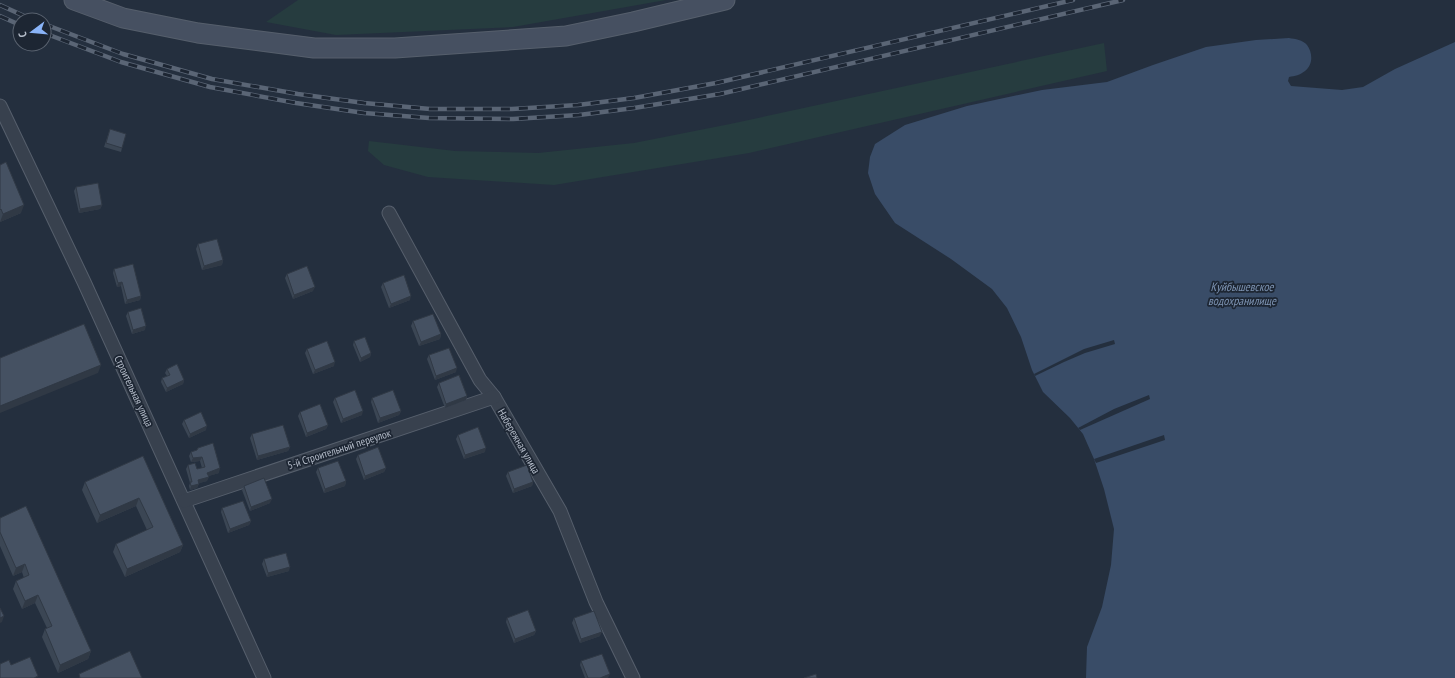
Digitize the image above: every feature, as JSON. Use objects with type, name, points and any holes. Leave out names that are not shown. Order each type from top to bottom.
[{"type":"main road","points":[[74,0],[124,18],[198,33],[314,48],[395,48],[566,36],[725,0]]},
{"type":"street","name":"Строительная улица","points":[[0,106],[84,282],[264,678]]},
{"type":"street","name":"Набережная улица","points":[[389,213],[480,380],[494,397],[560,512],[596,602],[633,678]]},
{"type":"street","name":"5-й Строительный переулок","points":[[184,501],[494,397]]},
{"type":"green space","points":[[298,0],[666,0],[513,27],[336,35],[266,22]]},
{"type":"green space","points":[[1104,43],[1107,71],[749,153],[554,185],[428,177],[384,165],[368,151],[369,141],[455,151],[538,153],[634,143],[730,124]]},
{"type":"water","name":"Куйбышевское водохранилище","points":[[1289,38],[1305,43],[1309,48],[1311,55],[1311,62],[1308,68],[1295,76],[1289,77],[1288,81],[1291,86],[1342,90],[1363,87],[1395,69],[1455,42],[1455,678],[1086,678],[1087,647],[1102,607],[1111,565],[1114,529],[1104,489],[1094,459],[1083,434],[1070,418],[1043,392],[1032,370],[1021,337],[1007,308],[992,289],[951,259],[895,223],[875,194],[868,173],[870,157],[875,144],[905,125],[967,106],[1042,90],[1107,82],[1206,47],[1256,40]]},
{"type":"pier","points":[[1114,340],[1115,344],[1085,353],[1035,376],[1034,374],[1084,349]]},
{"type":"pier","points":[[1149,395],[1150,399],[1080,430],[1078,428],[1114,409]]},
{"type":"pier","points":[[1164,435],[1165,440],[1096,463],[1094,459]]},
{"type":"building","points":[[110,129],[126,134],[122,148],[106,143]]},
{"type":"building","points":[[6,162],[24,205],[3,214],[1,209],[0,210],[0,165]]},
{"type":"building","points":[[98,183],[102,205],[80,209],[76,187]]},
{"type":"building","points":[[217,239],[223,260],[204,266],[198,244]]},
{"type":"building","points":[[133,264],[141,296],[127,300],[122,282],[118,283],[114,269]]},
{"type":"building","points":[[307,266],[315,287],[294,295],[287,274]]},
{"type":"building","points":[[404,275],[411,296],[391,304],[383,283]]},
{"type":"building","points":[[141,308],[146,326],[133,330],[128,312]]},
{"type":"building","points":[[433,314],[441,334],[421,342],[413,321]]},
{"type":"building","points":[[84,324],[101,365],[0,406],[0,358]]},
{"type":"building","points":[[365,337],[371,353],[361,358],[354,341]]},
{"type":"building","points":[[327,341],[335,362],[315,370],[307,349]]},
{"type":"building","points":[[449,348],[457,368],[436,376],[429,355]]},
{"type":"building","points":[[177,364],[184,380],[167,388],[162,378],[170,375],[167,369]]},
{"type":"building","points":[[459,375],[467,396],[446,404],[439,383]]},
{"type":"building","points":[[355,390],[363,411],[343,419],[335,398]]},
{"type":"building","points":[[393,390],[401,411],[380,418],[372,398]]},
{"type":"building","points":[[320,404],[328,425],[307,433],[300,412]]},
{"type":"building","points":[[201,412],[207,426],[190,434],[184,420]]},
{"type":"building","points":[[283,425],[290,447],[258,456],[252,434]]},
{"type":"building","points":[[478,427],[486,448],[465,455],[458,435]]},
{"type":"building","points":[[213,443],[220,468],[207,473],[209,477],[198,480],[199,484],[191,486],[190,482],[192,482],[188,465],[195,463],[197,469],[205,467],[202,457],[193,458],[191,452]]},
{"type":"building","points":[[378,447],[386,468],[365,476],[358,455]]},
{"type":"building","points":[[143,456],[183,545],[127,569],[116,544],[153,527],[139,498],[100,515],[85,482]]},
{"type":"building","points":[[338,461],[346,481],[325,489],[318,468]]},
{"type":"building","points":[[527,465],[533,482],[514,489],[508,472]]},
{"type":"building","points":[[264,478],[272,499],[251,507],[244,486]]},
{"type":"building","points":[[243,501],[251,521],[230,529],[222,508]]},
{"type":"building","points":[[26,506],[91,651],[60,665],[45,629],[52,626],[38,595],[25,601],[16,581],[29,575],[25,564],[16,568],[0,532],[0,518]]},
{"type":"building","points":[[286,553],[290,567],[268,573],[264,559]]},
{"type":"building","points":[[0,608],[4,616],[0,618]]},
{"type":"building","points":[[528,610],[536,631],[515,639],[507,618]]},
{"type":"building","points":[[594,611],[602,632],[581,639],[574,618]]},
{"type":"building","points":[[130,651],[142,678],[80,678],[79,674]]},
{"type":"building","points":[[602,654],[610,674],[600,678],[588,678],[581,661]]},
{"type":"building","points":[[30,657],[38,676],[34,678],[0,678],[0,664],[9,660],[11,665]]},
{"type":"building","points":[[816,674],[817,678],[804,678]]},
{"type":"railway","points":[[52,27],[123,54],[212,79],[298,94],[364,103],[430,109],[512,109],[578,105],[634,98],[716,83],[1073,0]]},
{"type":"railway","points":[[52,36],[121,62],[210,87],[296,103],[364,113],[429,118],[513,119],[579,115],[720,94],[1123,0]]},
{"type":"railway","points":[[0,5],[15,12]]},
{"type":"railway","points":[[0,16],[12,21]]}]
